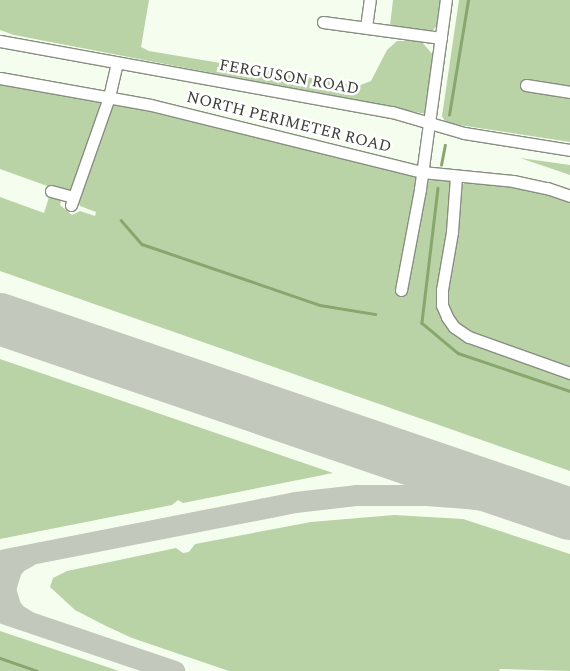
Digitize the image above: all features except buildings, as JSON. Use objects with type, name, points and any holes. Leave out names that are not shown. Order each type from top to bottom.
[{"type":"street","points":[[366,27],[370,0]]},
{"type":"street","points":[[401,290],[422,172],[446,0]]},
{"type":"street","points":[[323,22],[441,38]]},
{"type":"street","name":"FERGUSON ROAD","points":[[0,41],[392,112],[464,133],[570,150]]},
{"type":"street","points":[[51,192],[72,201],[109,97],[117,63]]},
{"type":"street","name":"NORTH PERIMETER ROAD","points":[[0,78],[109,97],[422,172],[531,184],[570,196]]},
{"type":"street","points":[[526,85],[570,92]]},
{"type":"street","points":[[456,177],[452,232],[442,290],[442,305],[446,317],[454,327],[469,337],[570,373]]},
{"type":"green space","points":[[0,0],[149,0],[141,47],[149,51],[358,86],[371,81],[387,50],[397,41],[421,41],[434,56],[426,114],[14,35],[0,30]]},
{"type":"green space","points":[[393,0],[443,0],[437,26],[432,31],[390,26]]},
{"type":"green space","points":[[459,0],[570,0],[570,142],[446,123],[442,116]]},
{"type":"green space","points":[[0,83],[103,101],[72,190],[64,192],[0,169]]},
{"type":"green space","points":[[113,103],[410,174],[417,179],[397,294],[402,296],[425,184],[432,178],[448,180],[452,183],[447,324],[570,375],[570,471],[0,271],[0,197],[44,213],[50,194],[62,197],[60,205],[72,215],[80,211],[95,216],[96,212],[80,206],[77,200],[110,105]]},
{"type":"green space","points":[[520,158],[570,165],[570,175]]},
{"type":"green space","points":[[467,181],[529,188],[570,201],[570,370],[482,339],[452,319],[445,300],[461,186]]},
{"type":"green space","points":[[0,359],[333,473],[183,503],[178,500],[172,505],[0,539]]},
{"type":"green space","points":[[394,515],[463,519],[570,554],[570,671],[500,669],[499,671],[229,671],[132,638],[106,626],[75,610],[50,587],[53,578],[67,571],[176,548],[183,553],[189,552],[195,544],[311,522]]},
{"type":"green space","points":[[0,631],[119,671],[0,671]]},
{"type":"waterway","points":[[449,115],[468,0]]},
{"type":"waterway","points":[[441,165],[445,145]]},
{"type":"waterway","points":[[438,188],[422,323],[458,353],[570,391]]},
{"type":"waterway","points":[[121,220],[142,244],[320,305],[375,314]]},
{"type":"waterway","points":[[0,658],[37,671]]},
{"type":"taxiway","points":[[0,560],[295,502],[356,495],[426,495],[467,498],[506,503],[570,517]]},
{"type":"taxiway","points":[[26,620],[16,614],[10,606],[5,589],[11,569],[17,562],[28,556]]},
{"type":"taxiway","points":[[0,612],[174,671]]},
{"type":"runway","points":[[0,319],[570,514]]}]
